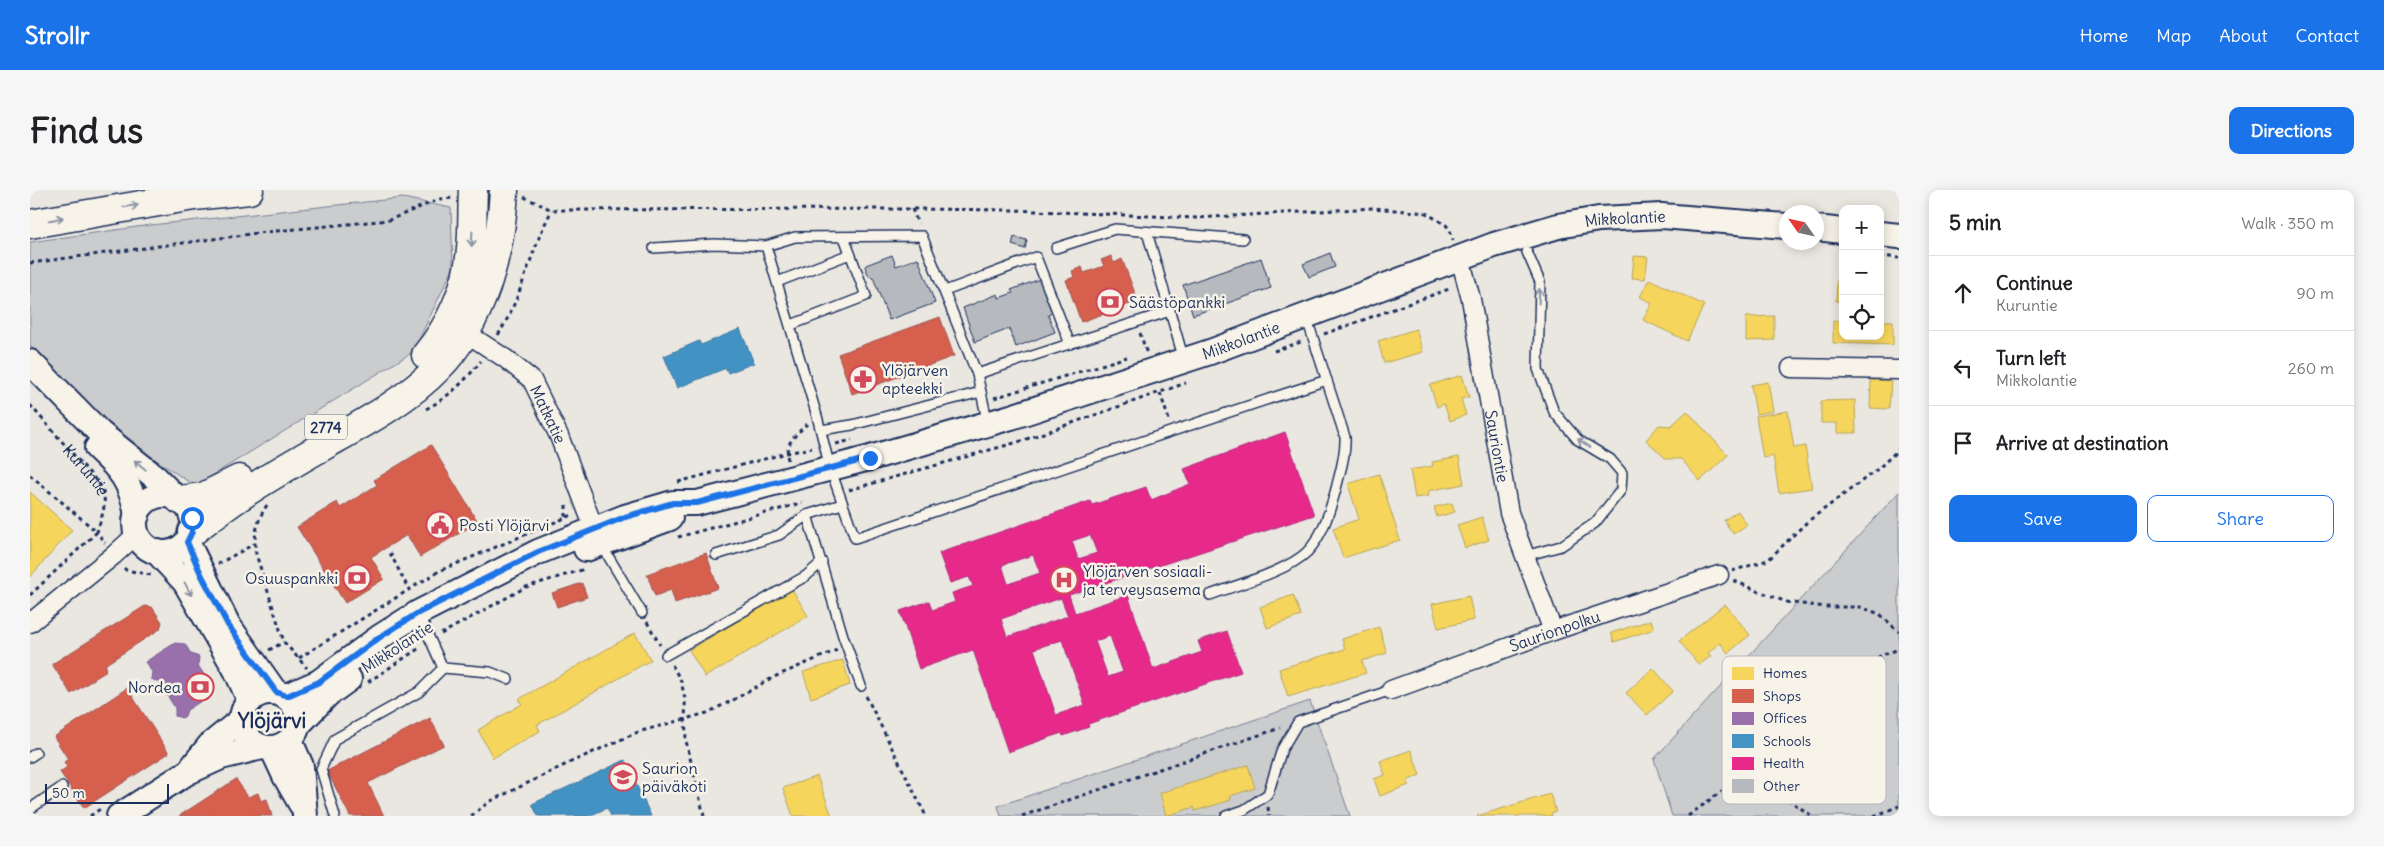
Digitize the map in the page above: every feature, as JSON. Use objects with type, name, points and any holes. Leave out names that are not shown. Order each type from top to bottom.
[{"type":"highway","points":[[30,224],[194,196],[249,190]]},
{"type":"highway","name":"2774","points":[[178,499],[203,497],[228,486],[396,384],[457,327],[475,314],[494,257],[504,193]]},
{"type":"highway","name":"2774","points":[[190,537],[213,514],[416,388],[440,366],[457,327],[471,250],[472,194]]},
{"type":"main road","name":"Mikkolantie","points":[[281,740],[327,695],[374,661],[425,627],[524,574],[681,513],[697,503],[827,457],[1310,327],[1455,245],[1494,245],[1558,226],[1599,218],[1686,216],[1779,233]]},
{"type":"main road","points":[[1824,236],[1839,232]]},
{"type":"main road","points":[[1884,234],[1899,236]]},
{"type":"main road","points":[[30,362],[100,433],[155,477],[191,514],[190,537],[201,574],[228,625],[281,694],[296,709],[281,740],[285,776],[304,812]]},
{"type":"main road","name":"Kuruntie","points":[[30,378],[116,466],[131,489],[137,524]]},
{"type":"main road","points":[[178,499],[166,495],[150,499],[142,506],[137,524],[147,547],[157,552],[185,582],[236,670],[246,710],[247,736],[281,740]]},
{"type":"main road","points":[[157,552],[174,551],[190,537]]},
{"type":"main road","name":"Mikkolantie","points":[[281,694],[319,682],[380,637],[425,627]]},
{"type":"main road","points":[[188,772],[210,746],[262,693],[281,694]]},
{"type":"main road","points":[[119,816],[188,772],[220,758],[281,740]]},
{"type":"street","name":"Sauriontie","points":[[1455,245],[1468,282],[1509,513],[1553,631]]},
{"type":"street","name":"Matkatie","points":[[457,327],[506,359],[532,380],[559,436],[602,545]]},
{"type":"street","points":[[1791,368],[1899,370]]},
{"type":"street","points":[[30,623],[114,555],[137,524]]},
{"type":"street","name":"Saurionpolku","points":[[1391,690],[1553,631],[1719,575]]},
{"type":"lane","points":[[1056,248],[1115,229],[1243,239]]},
{"type":"lane","points":[[1148,232],[1185,361]]},
{"type":"lane","points":[[654,248],[714,244],[766,246],[795,237],[922,236],[976,374],[985,413]]},
{"type":"lane","points":[[791,325],[866,296],[844,237]]},
{"type":"lane","points":[[766,246],[791,325],[827,457],[855,538],[1059,471],[1172,430],[1327,380]]},
{"type":"lane","points":[[1525,556],[1561,546],[1595,523],[1621,490],[1622,473],[1610,459],[1578,440],[1554,412],[1538,369],[1540,282],[1527,252]]},
{"type":"lane","points":[[777,282],[850,254]]},
{"type":"lane","points":[[944,291],[1036,257],[1070,344]]},
{"type":"lane","points":[[976,374],[1170,311]]},
{"type":"lane","points":[[1210,596],[1284,567],[1307,552],[1319,534],[1334,498],[1346,446],[1345,437],[1310,327]]},
{"type":"lane","points":[[821,430],[852,425],[981,392]]},
{"type":"lane","points":[[716,556],[779,535],[807,515],[842,504]]},
{"type":"lane","points":[[807,515],[846,646],[861,686]]},
{"type":"lane","points":[[602,545],[642,613]]},
{"type":"lane","points":[[666,654],[806,576],[822,562]]},
{"type":"lane","points":[[425,627],[443,668]]},
{"type":"lane","points":[[335,816],[322,769],[326,755],[335,740],[419,692],[443,668],[490,672],[508,679]]},
{"type":"lane","points":[[1226,816],[1244,810],[1268,794],[1282,749],[1298,722],[1391,690]]},
{"type":"lane","points":[[30,809],[62,787]]},
{"type":"path","points":[[504,193],[528,198],[552,210],[921,209],[1196,218],[1374,208],[1426,212],[1446,225],[1450,230],[1455,245]]},
{"type":"path","points":[[30,263],[266,232],[389,220],[440,199],[472,194]]},
{"type":"path","points":[[1884,256],[1899,258]]},
{"type":"path","points":[[1269,353],[1310,327],[1468,282]]},
{"type":"path","points":[[1138,355],[1185,361]]},
{"type":"path","points":[[985,413],[1111,360],[1129,356]]},
{"type":"path","points":[[670,539],[1018,442],[1160,392],[1185,361]]},
{"type":"path","points":[[1160,392],[1172,430]]},
{"type":"path","name":"Kuruntie","points":[[30,405],[100,485],[105,494],[105,504],[97,532]]},
{"type":"path","points":[[674,483],[786,453],[827,457],[856,440]]},
{"type":"path","points":[[1719,575],[1768,560],[1808,522],[1879,468],[1899,449]]},
{"type":"path","points":[[30,475],[97,532],[126,570]]},
{"type":"path","points":[[30,594],[97,532]]},
{"type":"path","points":[[366,684],[425,627],[464,620],[602,545]]},
{"type":"path","points":[[390,553],[408,588]]},
{"type":"path","points":[[1719,575],[1786,602],[1826,607],[1860,607],[1880,614],[1899,632]]},
{"type":"path","points":[[642,613],[680,681],[685,699],[686,741],[704,816]]},
{"type":"path","points":[[284,642],[309,670]]},
{"type":"path","points":[[471,816],[489,802],[571,762],[638,732],[707,713],[735,700],[774,677],[846,646]]},
{"type":"path","points":[[1880,656],[1899,649]]},
{"type":"path","points":[[861,686],[926,816]]},
{"type":"path","points":[[1022,816],[1298,722]]},
{"type":"path","points":[[1688,816],[1722,791]]},
{"type":"path","points":[[1795,804],[1812,816]]},
{"type":"path","points":[[1874,816],[1899,806]]},
{"type":"shaded area","points":[[403,198],[451,208],[453,268],[413,352],[195,486],[105,426],[30,346],[30,242],[151,225]]},
{"type":"shaded area","points":[[1899,492],[1899,816],[1672,816],[1654,759],[1722,685],[1722,804],[1886,804],[1886,656],[1749,656]]},
{"type":"shaded area","points":[[1310,701],[1350,816],[1001,816],[998,806]]},
{"type":"building: Homes","points":[[1634,256],[1648,257],[1645,279],[1632,278]]},
{"type":"building: Homes","points":[[1649,279],[1704,305],[1687,341],[1643,320],[1652,303],[1640,297]]},
{"type":"building: Homes","points":[[1837,280],[1839,280],[1839,301],[1836,301]]},
{"type":"building: Homes","points":[[1774,316],[1774,340],[1746,341],[1746,317]]},
{"type":"building: Homes","points":[[1833,321],[1839,321],[1839,340],[1884,340],[1884,321],[1893,321],[1893,345],[1833,343]]},
{"type":"building: Homes","points":[[1416,329],[1423,352],[1384,363],[1378,341]]},
{"type":"building: Homes","points":[[1462,375],[1469,397],[1461,399],[1466,415],[1450,421],[1444,404],[1437,407],[1430,385]]},
{"type":"building: Homes","points":[[1871,380],[1891,381],[1889,409],[1870,408]]},
{"type":"building: Homes","points":[[1768,382],[1773,411],[1756,414],[1751,385]]},
{"type":"building: Homes","points":[[1855,400],[1856,433],[1837,433],[1837,423],[1821,423],[1821,401]]},
{"type":"building: Homes","points":[[1687,411],[1728,455],[1700,481],[1681,459],[1666,459],[1646,440],[1659,425],[1671,426]]},
{"type":"building: Homes","points":[[1788,411],[1794,448],[1805,446],[1812,488],[1779,493],[1773,456],[1763,458],[1756,416]]},
{"type":"building: Homes","points":[[1459,457],[1464,484],[1428,491],[1429,496],[1415,498],[1410,470],[1433,466],[1432,462]]},
{"type":"building: Homes","points":[[1379,474],[1400,540],[1343,558],[1333,528],[1359,519],[1348,484]]},
{"type":"building: Homes","points":[[30,492],[72,530],[30,577]]},
{"type":"building: Homes","points":[[1452,503],[1455,512],[1437,517],[1434,507]]},
{"type":"building: Homes","points":[[1738,511],[1747,525],[1733,534],[1724,520]]},
{"type":"building: Homes","points":[[1482,517],[1489,540],[1465,548],[1457,525]]},
{"type":"building: Homes","points":[[792,589],[808,616],[705,677],[689,650]]},
{"type":"building: Homes","points":[[1293,595],[1301,616],[1267,628],[1260,607]]},
{"type":"building: Homes","points":[[1469,596],[1474,620],[1438,628],[1432,604]]},
{"type":"building: Homes","points":[[1725,604],[1750,635],[1728,653],[1720,643],[1708,653],[1711,656],[1699,665],[1679,641]]},
{"type":"building: Homes","points":[[1651,620],[1654,629],[1614,642],[1611,633]]},
{"type":"building: Homes","points":[[1379,627],[1387,653],[1362,661],[1366,673],[1288,697],[1279,669],[1345,649],[1342,639]]},
{"type":"building: Homes","points":[[635,633],[651,660],[537,725],[540,731],[493,758],[478,730],[522,704],[519,699]]},
{"type":"building: Homes","points":[[843,660],[850,685],[811,698],[803,672]]},
{"type":"building: Homes","points":[[1653,668],[1673,691],[1647,715],[1626,693]]},
{"type":"building: Homes","points":[[1411,750],[1420,775],[1407,781],[1409,785],[1380,796],[1374,779],[1385,775],[1380,761]]},
{"type":"building: Homes","points":[[1248,765],[1255,788],[1230,796],[1231,800],[1195,811],[1194,807],[1166,816],[1160,793]]},
{"type":"building: Homes","points":[[817,776],[832,816],[793,816],[783,788]]},
{"type":"building: Homes","points":[[1550,794],[1556,812],[1551,813],[1552,816],[1477,816]]},
{"type":"building: Shops","points":[[1111,256],[1114,263],[1122,259],[1138,301],[1081,322],[1066,280],[1074,277],[1072,271],[1082,267],[1084,273],[1104,266],[1101,260]]},
{"type":"building: Shops","points":[[940,317],[954,356],[852,394],[838,354]]},
{"type":"building: Shops","points":[[431,445],[478,522],[420,557],[407,535],[371,557],[384,579],[345,603],[297,527],[337,502],[340,508],[377,485],[374,480]]},
{"type":"building: Shops","points":[[706,553],[718,588],[675,603],[671,590],[655,596],[647,574]]},
{"type":"building: Shops","points":[[582,583],[587,597],[557,607],[552,593]]},
{"type":"building: Shops","points":[[145,606],[152,607],[162,622],[160,629],[106,664],[105,672],[71,694],[52,664]]},
{"type":"building: Shops","points":[[127,688],[169,753],[84,808],[60,772],[67,767],[64,762],[68,759],[54,737]]},
{"type":"building: Shops","points":[[430,718],[444,745],[368,783],[384,816],[350,816],[327,771]]},
{"type":"building: Shops","points":[[236,779],[248,797],[258,793],[261,801],[267,799],[272,816],[179,816]]},
{"type":"building: Offices","points":[[175,643],[185,644],[191,654],[199,657],[198,665],[211,686],[209,696],[187,710],[182,718],[175,716],[175,708],[159,682],[151,679],[152,672],[145,662]]},
{"type":"building: Schools","points":[[740,329],[754,363],[728,373],[726,368],[677,388],[664,356],[699,341],[701,345]]},
{"type":"building: Schools","points":[[625,760],[651,816],[611,816],[607,808],[589,816],[538,816],[532,804]]},
{"type":"building: Health","points":[[1285,432],[1314,515],[1069,595],[1075,613],[1128,595],[1153,669],[1202,652],[1198,641],[1227,631],[1241,672],[1088,724],[1089,727],[1063,736],[1062,733],[1008,752],[973,650],[919,669],[900,611],[929,601],[932,610],[955,602],[952,593],[973,586],[969,577],[950,583],[939,553],[1090,501],[1092,505],[1146,487],[1151,500],[1190,484],[1184,469]],"holes":[[[1090,535],[1097,553],[1078,559],[1072,541]],[[1033,555],[1040,573],[1008,584],[1002,565]],[[1061,598],[1068,616],[1007,637],[1001,619]],[[1110,636],[1123,672],[1108,677],[1095,641]],[[1062,640],[1085,705],[1056,715],[1034,649]]]},
{"type":"building: Other","points":[[1014,237],[1027,240],[1025,249],[1012,245]]},
{"type":"building: Other","points":[[1330,253],[1335,267],[1309,277],[1303,264]]},
{"type":"building: Other","points":[[892,255],[896,266],[918,258],[935,303],[889,320],[873,277],[869,276],[865,267]]},
{"type":"building: Other","points":[[1261,258],[1271,288],[1193,315],[1183,285]]},
{"type":"building: Other","points":[[1040,279],[1052,313],[1048,315],[1055,332],[1016,347],[1009,329],[975,342],[963,308],[998,294],[999,298],[1013,293],[1011,290]]},
{"type":"place","name":"Säästöpankki","points":[[1110,302]]},
{"type":"place","name":"Ylöjärven apteekki","points":[[863,379]]},
{"type":"place","name":"Posti Ylöjärvi","points":[[440,525]]},
{"type":"place","name":"Osuuspankki","points":[[357,578]]},
{"type":"place","name":"Ylöjärven sosiaali- ja terveysasema","points":[[1064,580]]},
{"type":"place","name":"Nordea","points":[[200,687]]},
{"type":"place","name":"Saurion päiväkoti","points":[[623,777]]},
{"type":"district","name":"Ylöjärvi","points":[[272,720]]},
{"type":"route","points":[[192,518],[192,532],[187,542],[208,588],[228,625],[252,660],[276,692],[287,696],[319,682],[380,637],[418,613],[497,571],[538,552],[625,517],[673,503],[697,503],[870,458]]}]
